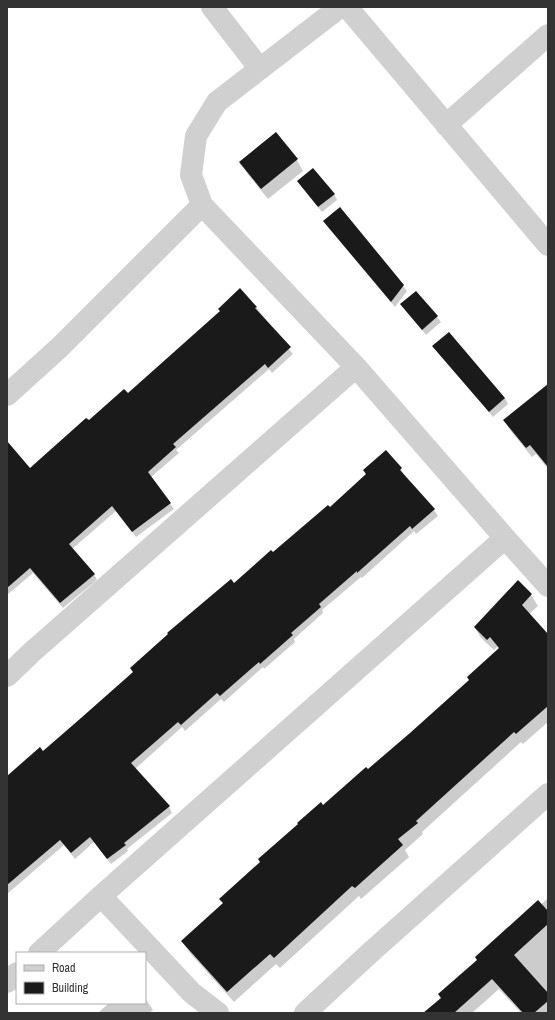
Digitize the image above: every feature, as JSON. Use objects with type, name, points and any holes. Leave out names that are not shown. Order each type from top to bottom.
[{"type":"street","points":[[212,7],[260,69]]},
{"type":"street","points":[[340,7],[217,102],[196,136],[191,175],[202,205],[356,367],[548,586]]},
{"type":"street","points":[[347,7],[548,244]]},
{"type":"street","points":[[446,125],[548,35]]},
{"type":"street","points":[[7,395],[60,347],[202,205]]},
{"type":"street","points":[[7,676],[32,652],[356,367]]},
{"type":"street","points":[[40,952],[101,896],[505,538]]},
{"type":"street","points":[[305,1013],[548,794]]},
{"type":"street","points":[[101,896],[192,993],[218,1013]]},
{"type":"street","points":[[7,982],[16,974]]},
{"type":"building","points":[[276,132],[298,159],[261,189],[239,162]]},
{"type":"building","points":[[313,168],[335,194],[318,207],[297,181]]},
{"type":"building","points":[[340,207],[404,285],[391,302],[323,221]]},
{"type":"building","points":[[240,288],[257,307],[255,308],[291,347],[268,368],[265,364],[173,444],[176,447],[148,472],[171,503],[132,532],[112,506],[69,544],[95,574],[60,603],[30,568],[7,588],[7,441],[30,468],[86,418],[89,420],[124,389],[128,393],[220,311],[218,309]]},
{"type":"building","points":[[416,291],[438,316],[422,330],[400,304]]},
{"type":"building","points":[[449,332],[505,398],[489,412],[432,346]]},
{"type":"building","points":[[548,384],[548,467],[530,445],[526,448],[503,420]]},
{"type":"building","points":[[386,450],[402,468],[400,470],[435,509],[412,529],[410,526],[319,604],[321,607],[291,633],[293,635],[260,664],[259,662],[220,696],[217,693],[181,725],[178,722],[131,763],[170,806],[124,843],[126,845],[107,859],[90,837],[71,853],[60,840],[7,885],[7,776],[40,747],[43,751],[81,718],[133,672],[130,668],[168,634],[167,633],[231,579],[234,583],[271,550],[273,552],[328,505],[330,507],[366,474],[363,470]]},
{"type":"building","points":[[518,580],[532,594],[522,605],[548,634],[548,706],[516,734],[514,732],[416,821],[418,823],[398,839],[403,845],[355,888],[352,886],[274,958],[270,954],[227,992],[181,941],[223,903],[219,899],[260,862],[258,859],[298,824],[297,823],[321,802],[323,805],[366,767],[368,769],[410,733],[469,680],[467,677],[499,648],[490,637],[487,640],[474,627]]},
{"type":"building","points":[[538,900],[548,911],[548,924],[514,955],[548,993],[548,1001],[534,1013],[523,1013],[492,979],[454,1013],[423,1013],[441,998],[438,994],[477,960],[475,957]]}]
